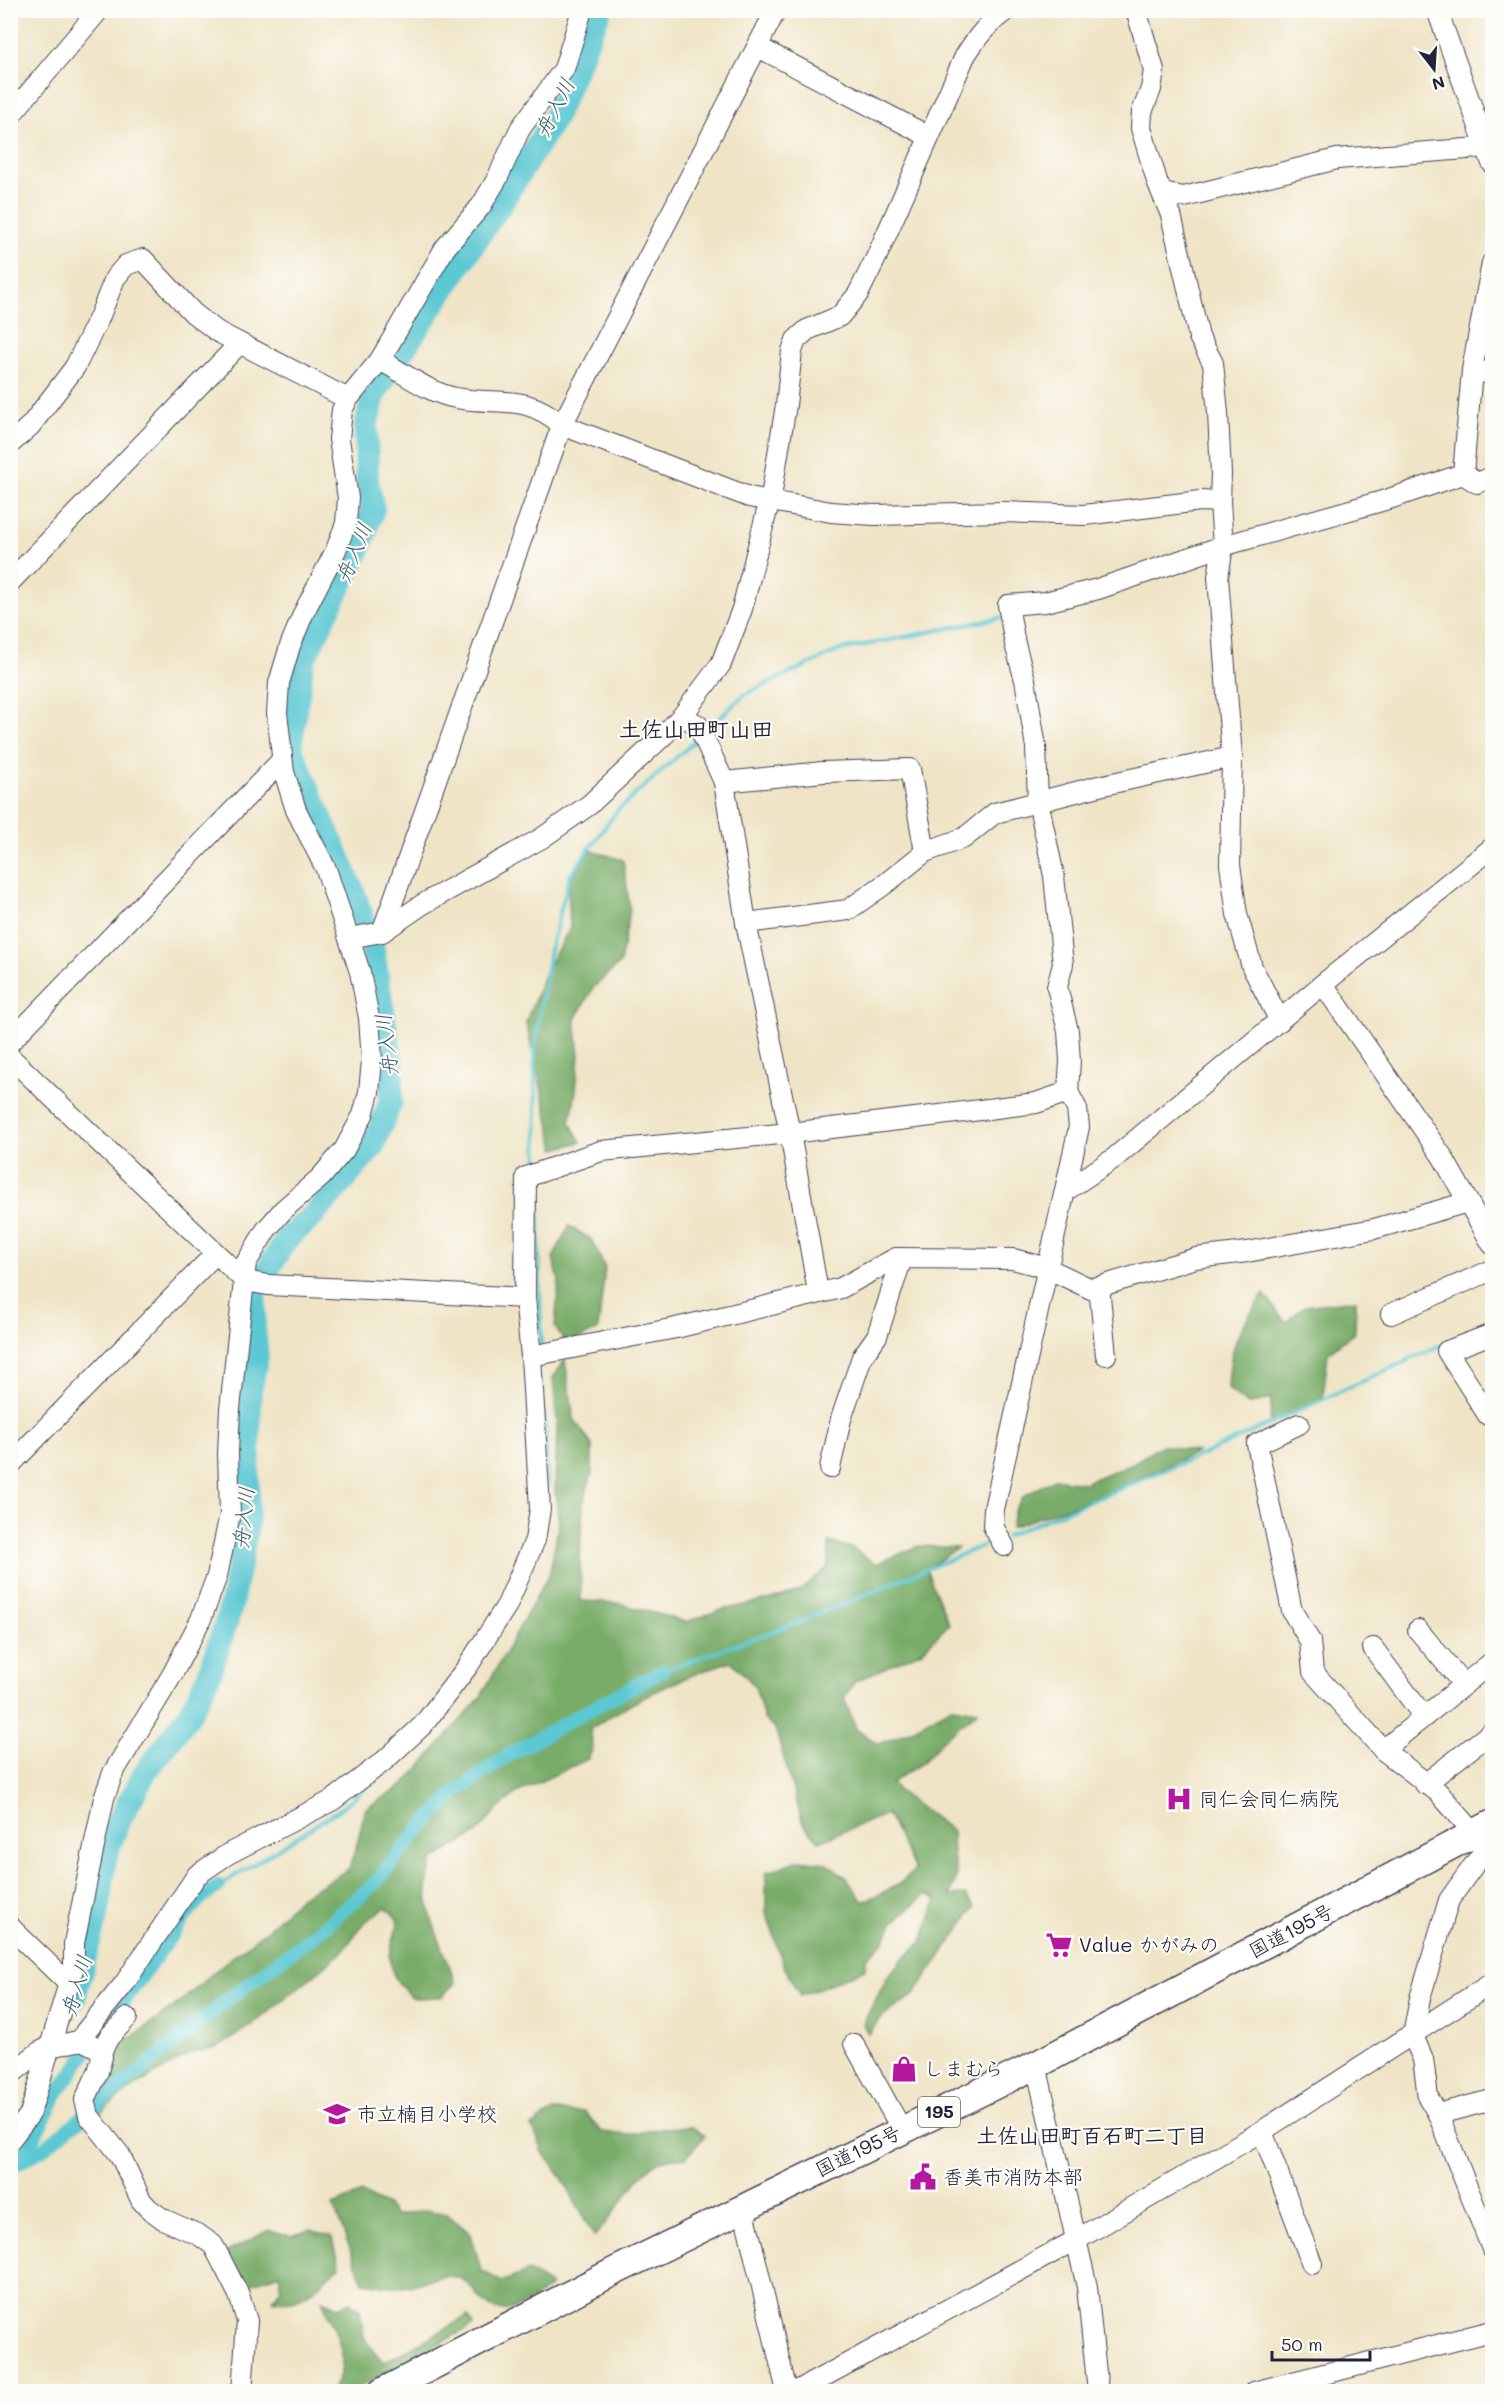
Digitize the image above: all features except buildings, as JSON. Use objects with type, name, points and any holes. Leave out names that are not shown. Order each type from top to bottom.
[{"type":"highway","name":"国道195号","points":[[382,2391],[507,2325],[743,2207],[1036,2065],[1487,1834]]},
{"type":"street","points":[[10,116],[99,10]]},
{"type":"street","points":[[10,2140],[30,2114],[56,2046],[68,1983],[74,1966],[74,1943],[107,1790],[113,1773],[177,1666],[201,1619],[217,1576],[230,1514],[228,1454],[230,1409],[246,1263],[266,1230],[284,1209],[321,1178],[344,1150],[363,1115],[369,1092],[372,1060],[369,1018],[360,972],[326,869],[296,810],[284,772],[277,713],[279,683],[294,637],[336,550],[346,523],[348,498],[339,439],[342,410],[348,399],[389,365],[445,248],[481,206],[497,179],[520,129],[564,69],[582,10]]},
{"type":"street","points":[[382,932],[562,425],[776,10]]},
{"type":"street","points":[[349,938],[382,932],[423,904],[542,838],[695,727],[742,609],[769,501],[786,405],[792,351],[796,340],[807,330],[840,316],[858,294],[969,49],[978,35],[1007,10]]},
{"type":"street","points":[[1136,10],[1154,70],[1142,112],[1141,128],[1174,225],[1199,337],[1213,363],[1220,454],[1223,546],[1218,577],[1232,757],[1230,865],[1237,914],[1252,968],[1280,1021]]},
{"type":"street","points":[[1162,193],[1184,197],[1337,159],[1490,152],[1437,10]]},
{"type":"street","points":[[758,47],[928,136]]},
{"type":"street","points":[[10,444],[31,425],[75,367],[99,318],[115,278],[126,265],[143,259],[193,313],[218,332],[348,399]]},
{"type":"street","points":[[1004,1546],[993,1518],[1026,1361],[1067,1190],[1079,1127],[1077,1109],[1068,1092],[1070,1061],[1068,1031],[1057,987],[1063,964],[1054,876],[1038,801],[1036,747],[1025,680],[1008,605],[1045,602],[1098,589],[1223,546],[1389,499],[1477,478],[1472,375],[1492,263]]},
{"type":"street","points":[[10,582],[239,344]]},
{"type":"street","points":[[389,365],[438,392],[456,398],[513,401],[548,413],[562,425],[739,493],[831,512],[874,515],[992,512],[1084,515],[1200,501],[1220,502]]},
{"type":"street","points":[[1472,375],[1492,370]]},
{"type":"street","points":[[695,727],[724,782],[746,924],[790,1133],[818,1292]]},
{"type":"street","points":[[746,924],[848,910],[925,852],[964,838],[996,813],[1038,801],[1232,757]]},
{"type":"street","points":[[10,1042],[282,760]]},
{"type":"street","points":[[724,782],[824,772],[910,769],[925,852]]},
{"type":"street","points":[[1067,1190],[1113,1159],[1323,984],[1492,848]]},
{"type":"street","points":[[1323,984],[1442,1156],[1492,1244]]},
{"type":"street","points":[[10,1057],[245,1281],[268,1285],[525,1298]]},
{"type":"street","points":[[242,2391],[247,2321],[239,2295],[213,2245],[199,2235],[163,2219],[148,2208],[138,2193],[120,2155],[87,2110],[88,2092],[100,2066],[85,2031],[124,1984],[197,1875],[228,1854],[333,1800],[384,1761],[423,1725],[468,1666],[507,1605],[535,1540],[540,1509],[541,1354],[525,1298],[526,1177],[601,1151],[790,1133],[1036,1102],[1068,1092]]},
{"type":"street","points":[[541,1354],[676,1328],[841,1288],[896,1258],[1013,1259],[1047,1268],[1090,1289],[1196,1258],[1247,1252],[1374,1229],[1468,1202]]},
{"type":"street","points":[[10,1465],[215,1254]]},
{"type":"street","points":[[830,1468],[841,1419],[862,1357],[877,1336],[902,1258]]},
{"type":"street","points":[[1391,1314],[1492,1270]]},
{"type":"street","points":[[1099,1287],[1106,1355]]},
{"type":"street","points":[[1488,1415],[1447,1351],[1492,1334]]},
{"type":"street","points":[[1299,1424],[1257,1444],[1292,1611],[1310,1641],[1313,1672],[1383,1750],[1438,1792],[1487,1834],[1481,1855],[1449,1900],[1420,1998],[1413,2036],[1423,2059],[1428,2097],[1438,2114],[1492,2249]]},
{"type":"street","points":[[1418,1630],[1464,1685]]},
{"type":"street","points":[[1373,1648],[1424,1716]]},
{"type":"street","points":[[1383,1750],[1492,1662]]},
{"type":"street","points":[[1425,1784],[1492,1732]]},
{"type":"street","points":[[10,1927],[68,1983]]},
{"type":"street","points":[[795,2391],[1076,2240],[1262,2131],[1413,2036],[1492,1983]]},
{"type":"street","points":[[10,2075],[39,2052],[56,2046],[91,2045],[109,2037],[128,2018]]},
{"type":"street","points":[[854,2044],[902,2130]]},
{"type":"street","points":[[1036,2065],[1087,2286],[1098,2391]]},
{"type":"street","points":[[1438,2114],[1492,2100]]},
{"type":"street","points":[[1262,2131],[1312,2264]]},
{"type":"street","points":[[743,2207],[787,2391]]},
{"type":"street","points":[[1254,2391],[1492,2331]]},
{"type":"green space","points":[[590,850],[623,860],[630,910],[620,963],[593,988],[575,1019],[579,1054],[576,1091],[570,1123],[581,1142],[555,1149],[526,1022],[546,970],[570,928],[568,883]]},
{"type":"green space","points":[[569,1226],[591,1239],[605,1268],[598,1330],[566,1344],[555,1327],[559,1280],[553,1258]]},
{"type":"green space","points":[[1264,1294],[1286,1323],[1304,1306],[1356,1300],[1355,1332],[1328,1353],[1323,1398],[1270,1425],[1271,1398],[1248,1405],[1228,1389],[1233,1349],[1237,1338]]},
{"type":"green space","points":[[565,1360],[574,1419],[592,1445],[592,1472],[583,1505],[580,1556],[581,1601],[618,1603],[686,1622],[721,1610],[800,1591],[828,1567],[829,1542],[852,1548],[876,1564],[919,1546],[958,1548],[926,1569],[949,1624],[922,1651],[855,1681],[844,1698],[857,1730],[879,1744],[909,1731],[952,1707],[978,1711],[946,1737],[923,1762],[891,1783],[952,1831],[953,1857],[957,1875],[950,1896],[965,1895],[975,1907],[913,1996],[880,2018],[869,2034],[863,2024],[887,1978],[902,1959],[922,1942],[937,1899],[926,1894],[893,1923],[883,1943],[866,1958],[865,1969],[800,1996],[784,1966],[766,1912],[766,1873],[798,1860],[827,1863],[847,1878],[863,1902],[898,1885],[915,1870],[887,1814],[819,1841],[803,1824],[775,1728],[764,1719],[755,1686],[731,1661],[658,1690],[590,1729],[593,1748],[588,1759],[516,1793],[476,1834],[433,1859],[427,1884],[428,1904],[455,1983],[441,1997],[412,1998],[396,1979],[390,1962],[390,1954],[399,1921],[386,1907],[365,1922],[341,1953],[257,2021],[219,2047],[190,2054],[128,2090],[97,2115],[91,2096],[108,2065],[125,2042],[183,2000],[222,1965],[268,1929],[299,1898],[349,1869],[365,1809],[404,1785],[480,1698],[550,1572],[559,1522],[555,1491],[557,1422],[553,1378]]},
{"type":"green space","points":[[1162,1445],[1197,1452],[1106,1494],[1011,1527],[1014,1511],[1023,1497],[1054,1479],[1084,1483],[1133,1463]]},
{"type":"green space","points":[[553,2111],[585,2112],[602,2132],[628,2135],[662,2128],[692,2127],[705,2136],[686,2157],[663,2160],[645,2172],[594,2236],[562,2178],[544,2154],[532,2126]]},
{"type":"green space","points":[[362,2193],[387,2206],[395,2216],[426,2210],[447,2214],[471,2234],[481,2270],[501,2282],[529,2271],[551,2286],[525,2304],[503,2310],[493,2309],[467,2283],[460,2278],[450,2276],[404,2287],[363,2282],[333,2205]]},
{"type":"green space","points":[[270,2230],[291,2236],[310,2230],[332,2236],[340,2266],[310,2293],[293,2301],[272,2300],[281,2289],[280,2274],[237,2288],[223,2254]]},
{"type":"green space","points":[[322,2300],[338,2307],[350,2302],[360,2310],[364,2337],[383,2363],[468,2316],[474,2325],[352,2391],[330,2391],[338,2381],[342,2358],[337,2335]]},
{"type":"waterway","name":"舟入川","points":[[74,1998],[99,1905],[105,1858],[117,1824],[145,1773],[188,1716],[208,1678],[230,1610],[247,1525],[250,1390],[257,1356],[254,1328],[255,1291],[286,1239],[313,1216],[372,1148],[391,1101],[392,1066],[372,945],[353,891],[290,747],[303,660],[359,549],[373,509],[367,481],[366,425],[375,392],[501,203],[555,117],[600,10]]},
{"type":"waterway","points":[[708,729],[745,694],[840,650],[1004,617]]},
{"type":"waterway","points":[[538,1167],[534,1051],[550,950],[570,875],[617,811],[698,738]]},
{"type":"waterway","points":[[538,1180],[541,1347]]},
{"type":"waterway","points":[[1459,1336],[1492,1321]]},
{"type":"waterway","points":[[1006,1536],[1206,1453],[1441,1345]]},
{"type":"waterway","points":[[544,1411],[548,1485]]},
{"type":"waterway","points":[[662,1671],[802,1621],[994,1541]]},
{"type":"waterway","points":[[10,2168],[43,2149],[244,1987],[317,1933],[374,1884],[418,1831],[456,1792],[504,1758],[662,1671]]},
{"type":"waterway","points":[[219,1886],[339,1810],[374,1781]]},
{"type":"waterway","points":[[10,2157],[31,2143],[58,2092],[190,1910],[203,1896],[219,1886]]},
{"type":"place","name":"同仁会同仁病院","points":[[1179,1799]]},
{"type":"place","name":"Value かがみの","points":[[1059,1945]]},
{"type":"place","name":"しまむら","points":[[904,2069]]},
{"type":"place","name":"市立楠目小学校","points":[[337,2114]]},
{"type":"place","name":"香美市消防本部","points":[[923,2177]]},
{"type":"district","name":"土佐山田町山田","points":[[696,729]]},
{"type":"district","name":"土佐山田町百石町二丁目","points":[[1092,2136]]}]
